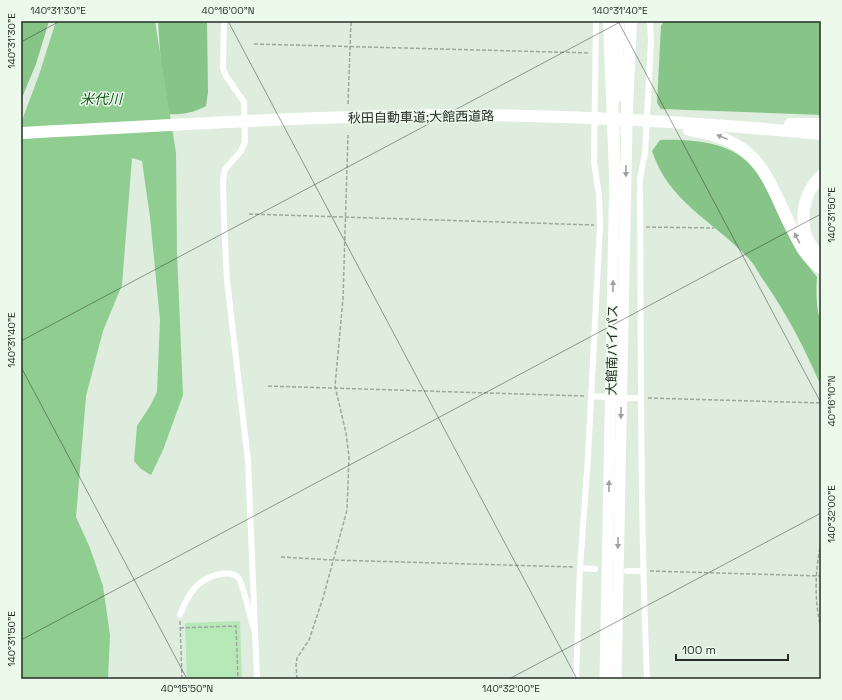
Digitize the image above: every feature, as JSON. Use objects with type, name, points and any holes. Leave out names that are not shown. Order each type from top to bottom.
[{"type":"highway","points":[[609,21],[615,175]]},
{"type":"highway","name":"大館南バイパス","points":[[616,679],[612,592],[615,175],[619,21]]},
{"type":"highway","name":"大館南バイパス","points":[[605,679],[612,592],[626,132],[627,21]]},
{"type":"highway","points":[[626,132],[631,21]]},
{"type":"highway","name":"秋田自動車道;大館西道路","points":[[21,133],[248,121],[474,115],[561,117],[662,125],[693,123],[821,134]]},
{"type":"highway","points":[[693,123],[821,124]]},
{"type":"highway","points":[[662,125],[715,134],[746,151],[759,164],[769,179],[803,250],[821,268]]},
{"type":"highway","points":[[821,176],[807,196],[803,216],[807,236],[811,246],[821,257]]},
{"type":"highway","points":[[601,679],[612,592]]},
{"type":"highway","points":[[612,592],[621,679]]},
{"type":"street","points":[[224,21],[223,68],[226,76],[244,102],[245,142],[241,151],[225,169],[223,181],[227,280],[248,462],[257,679]]},
{"type":"street","points":[[576,679],[580,568],[600,225],[599,195],[594,162],[596,21]]},
{"type":"street","points":[[647,679],[643,571],[640,398],[640,180],[645,153],[651,41],[650,21]]},
{"type":"street","points":[[591,396],[605,397]]},
{"type":"street","points":[[628,398],[640,398]]},
{"type":"street","points":[[580,568],[595,569]]},
{"type":"street","points":[[627,571],[643,571]]},
{"type":"street","points":[[180,615],[186,598],[196,585],[211,576],[224,573],[233,575],[238,577],[243,586],[248,614],[256,638]]},
{"type":"path","points":[[348,104],[351,21]]},
{"type":"path","points":[[254,44],[596,53]]},
{"type":"path","points":[[297,679],[297,658],[309,640],[323,598],[347,510],[348,457],[346,433],[335,388],[343,299],[348,135]]},
{"type":"path","points":[[249,214],[600,225]]},
{"type":"path","points":[[640,227],[714,228]]},
{"type":"path","points":[[268,386],[591,396]]},
{"type":"path","points":[[640,398],[821,403]]},
{"type":"path","points":[[821,542],[815,575],[816,597],[821,629]]},
{"type":"path","points":[[281,557],[580,568]]},
{"type":"path","points":[[643,571],[821,576]]},
{"type":"path","points":[[182,679],[180,628],[236,626],[238,679]]},
{"type":"shaded area","points":[[21,21],[49,21],[36,64],[21,100]]},
{"type":"shaded area","points":[[158,21],[207,21],[208,92],[206,106],[187,113],[167,114],[163,95]]},
{"type":"shaded area","points":[[664,21],[821,21],[821,115],[661,109],[657,103],[661,26]]},
{"type":"shaded area","points":[[660,140],[702,142],[723,147],[740,156],[755,170],[770,195],[782,223],[790,237],[802,257],[817,277],[817,306],[821,321],[821,386],[788,319],[753,264],[681,198],[669,184],[652,151]]},
{"type":"shaded area","points":[[240,621],[242,679],[187,679],[185,623]]},
{"type":"water","name":"米代川","points":[[56,21],[155,21],[176,153],[177,252],[183,395],[163,450],[151,475],[141,469],[134,461],[137,426],[157,392],[160,320],[150,217],[142,161],[132,158],[122,285],[103,331],[86,396],[76,517],[90,548],[103,586],[110,635],[108,679],[21,679],[21,123],[39,75]]}]
